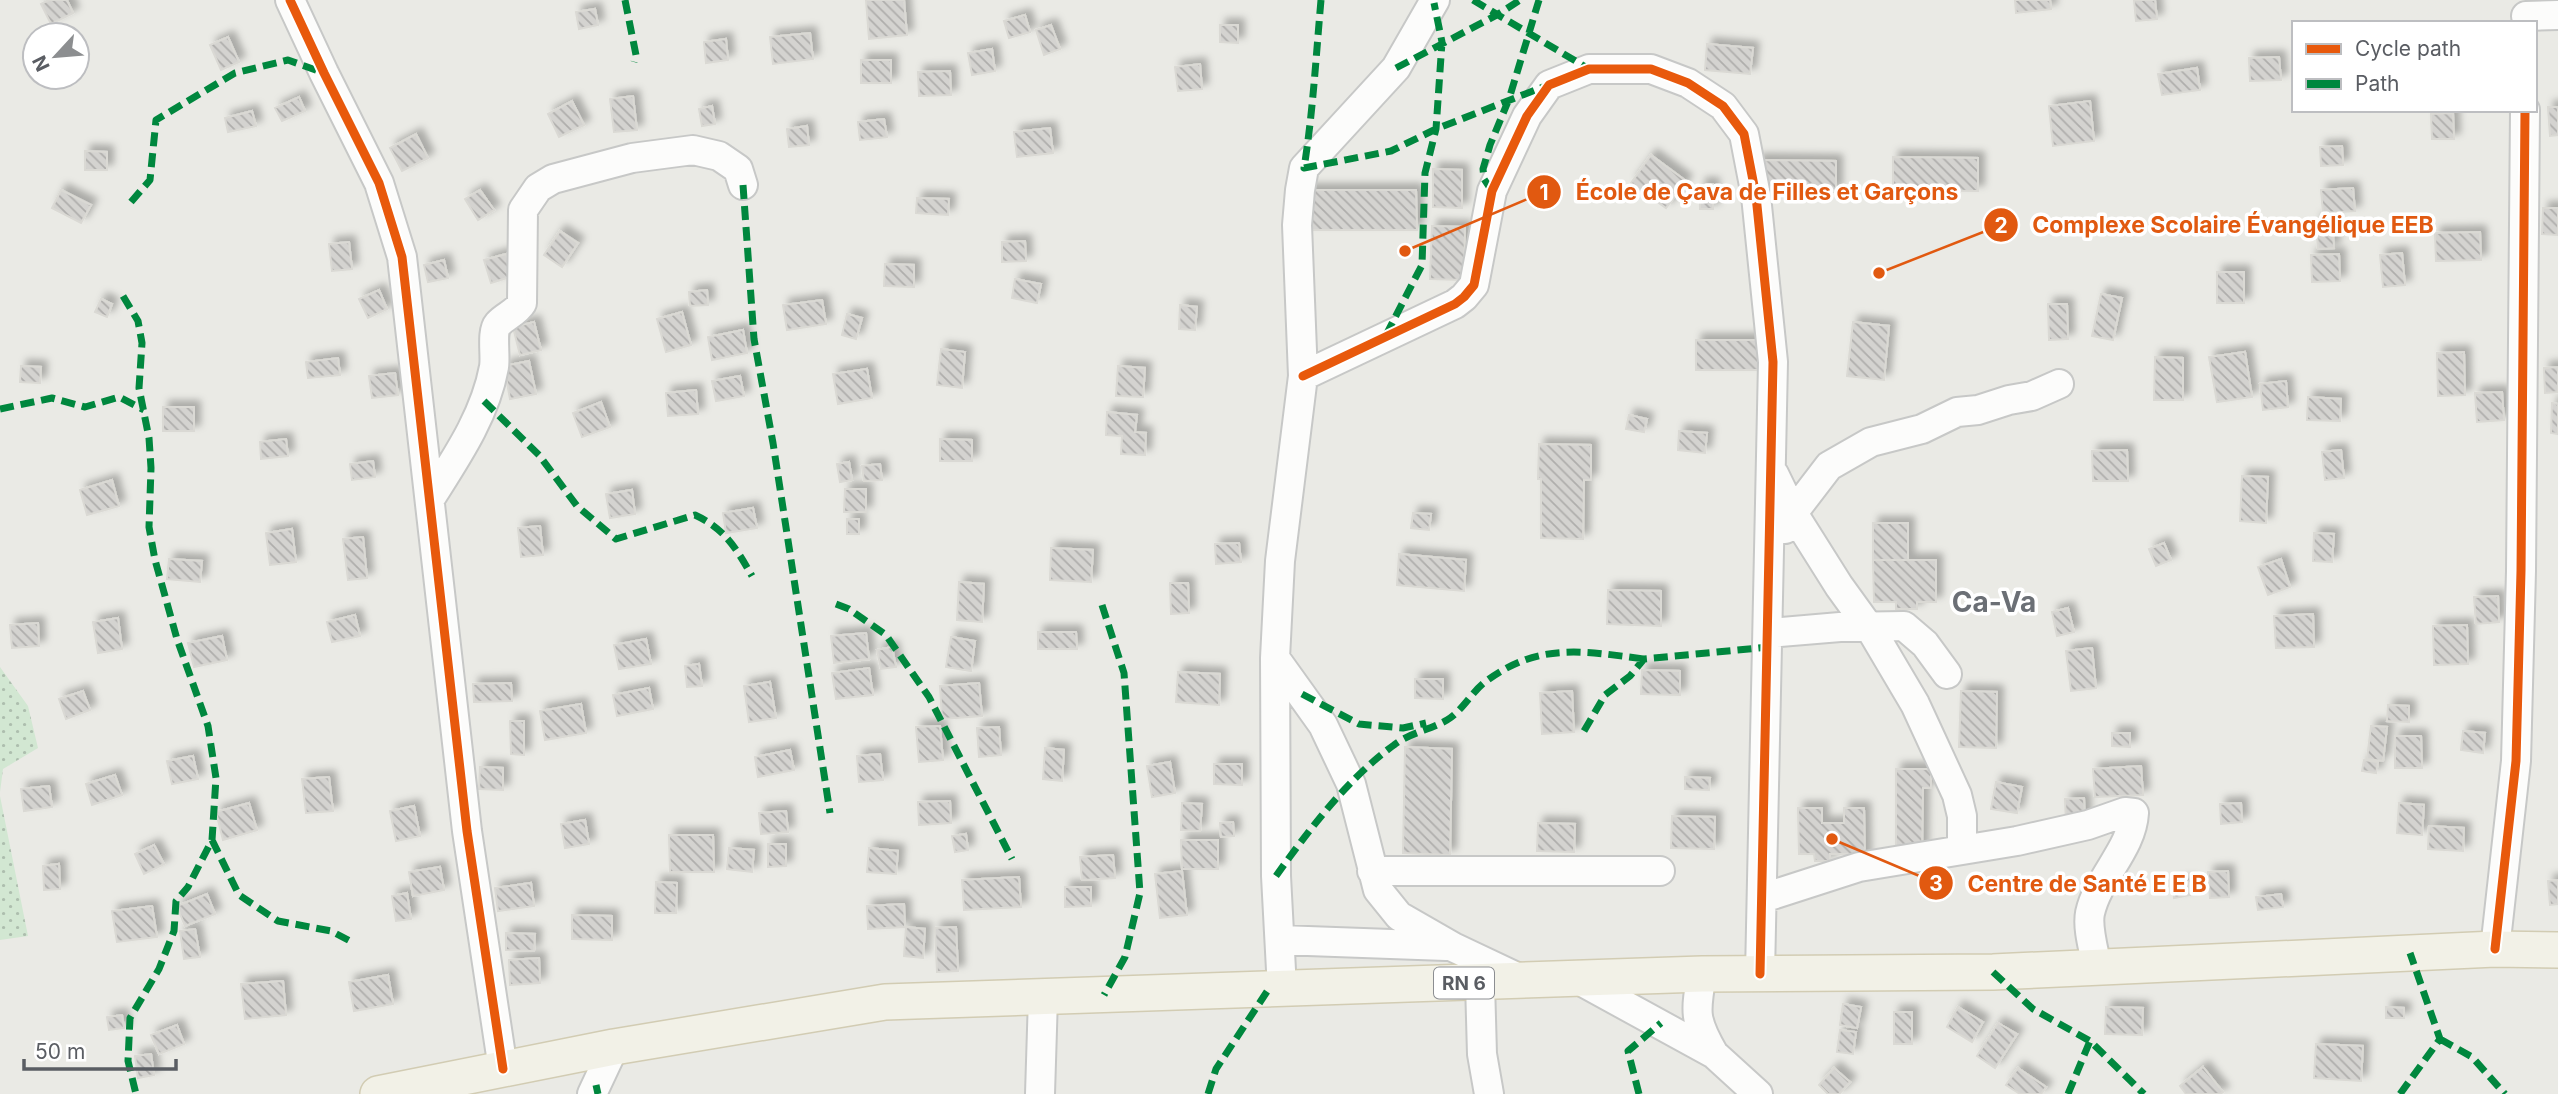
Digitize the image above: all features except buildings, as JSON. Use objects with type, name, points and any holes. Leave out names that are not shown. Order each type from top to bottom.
[{"type":"main road","name":"RN 6","points":[[378,1094],[614,1047],[885,1002],[1702,974],[1993,972],[2495,950],[2558,950]]},
{"type":"street","points":[[290,0],[379,183],[402,257],[467,831],[503,1069]]},
{"type":"street","points":[[1282,989],[1276,876],[1275,658],[1280,561],[1303,376],[1297,225],[1304,168],[1396,68],[1435,0]]},
{"type":"street","points":[[2526,13],[2558,15]]},
{"type":"street","points":[[1303,376],[1455,304],[1464,297],[1474,285],[1492,191],[1527,116],[1549,85],[1588,69],[1651,69],[1688,83],[1723,106],[1744,134],[1756,196],[1773,362],[1760,974]]},
{"type":"street","points":[[2495,950],[2515,761],[2521,571],[2525,112]]},
{"type":"street","points":[[430,499],[468,440],[484,401],[493,369],[496,348],[494,332],[498,324],[519,309],[522,303],[523,211],[538,188],[553,179],[632,158],[693,150],[719,156],[738,169],[743,185]]},
{"type":"street","points":[[1769,557],[1793,513],[1829,466],[1871,442],[1922,429],[1957,412],[1979,410],[2032,396],[2059,384]]},
{"type":"street","points":[[1771,468],[1793,513],[1868,626],[1915,704],[1951,778],[1962,816],[1962,849]]},
{"type":"street","points":[[1769,633],[1904,626],[1924,643],[1947,674]]},
{"type":"street","points":[[1275,658],[1323,726],[1351,784],[1378,890],[1399,916],[1453,947],[1525,982]]},
{"type":"street","points":[[1763,898],[1859,867],[2017,841],[2088,825],[2125,812],[2134,813],[2128,837],[2096,894],[2089,916],[2097,967]]},
{"type":"street","points":[[1372,871],[1660,871]]},
{"type":"street","points":[[1280,940],[1453,947]]},
{"type":"street","points":[[1702,974],[1696,1008],[1698,1022],[1714,1054]]},
{"type":"street","points":[[1579,980],[1714,1054],[1758,1094]]},
{"type":"street","points":[[1480,983],[1482,1054],[1489,1094]]},
{"type":"street","points":[[1040,1094],[1043,997]]},
{"type":"street","points":[[592,1094],[614,1047]]},
{"type":"green space","points":[[0,667],[28,706],[38,748],[3,769],[0,792]]},
{"type":"green space","points":[[0,796],[28,936],[0,940]]},
{"type":"marked path","points":[[625,0],[636,55],[634,62]]},
{"type":"marked path","points":[[1321,0],[1304,168],[1391,151],[1436,129],[1548,85]]},
{"type":"marked path","points":[[1473,0],[1589,69]]},
{"type":"marked path","points":[[1396,68],[1520,0]]},
{"type":"marked path","points":[[1492,191],[1484,179],[1483,169],[1509,99],[1539,0]]},
{"type":"marked path","points":[[1386,335],[1422,265],[1425,173],[1436,129],[1442,42],[1434,3]]},
{"type":"marked path","points":[[131,202],[150,180],[156,120],[235,73],[288,60],[324,73]]},
{"type":"marked path","points":[[743,185],[754,339],[773,443],[830,813]]},
{"type":"marked path","points":[[123,296],[138,321],[142,343],[139,388],[149,438],[149,527],[155,560],[177,639],[208,726],[216,778],[212,840],[188,887],[176,901],[174,931],[159,969],[130,1018],[128,1061],[136,1094]]},
{"type":"marked path","points":[[0,409],[52,398],[85,407],[119,397],[144,410]]},
{"type":"marked path","points":[[484,401],[539,455],[577,506],[616,539],[695,515],[714,526],[729,540],[752,576]]},
{"type":"marked path","points":[[836,604],[849,609],[886,635],[929,697],[1012,859]]},
{"type":"marked path","points":[[1102,605],[1124,673],[1140,893],[1125,957],[1104,995]]},
{"type":"marked path","points":[[1584,731],[1605,695],[1630,676],[1644,659],[1769,647]]},
{"type":"marked path","points":[[1276,876],[1315,823],[1377,758],[1400,741],[1452,716],[1480,686],[1505,669],[1524,660],[1562,652],[1644,659]]},
{"type":"marked path","points":[[1302,694],[1359,724],[1403,728],[1426,723]]},
{"type":"marked path","points":[[212,840],[239,895],[278,921],[331,931],[352,942]]},
{"type":"marked path","points":[[2400,1094],[2440,1039],[2410,953]]},
{"type":"marked path","points":[[1993,972],[2033,1009],[2090,1041],[2144,1094]]},
{"type":"marked path","points":[[1208,1094],[1216,1069],[1268,990]]},
{"type":"marked path","points":[[1639,1094],[1628,1051],[1661,1023]]},
{"type":"marked path","points":[[2440,1039],[2472,1057],[2505,1094]]},
{"type":"marked path","points":[[2068,1094],[2090,1041]]},
{"type":"marked path","points":[[596,1085],[598,1094]]},
{"type":"cycle path","points":[[290,0],[379,183],[402,257],[467,831],[503,1069]]},
{"type":"cycle path","points":[[1303,376],[1455,304],[1464,297],[1474,285],[1492,191],[1527,116],[1549,85],[1589,69],[1651,69],[1688,83],[1723,106],[1744,134],[1756,196],[1773,362],[1760,974]]},
{"type":"cycle path","points":[[2495,949],[2516,761],[2521,571],[2525,112]]},
{"type":"place","name":"École de Çava de Filles et Garçons","points":[[1405,251]]},
{"type":"place","name":"Complexe Scolaire Évangélique EEB","points":[[1879,273]]},
{"type":"place","name":"Centre de Santé E E B","points":[[1832,839]]},
{"type":"district","name":"Ca-Va","points":[[1994,602]]}]
